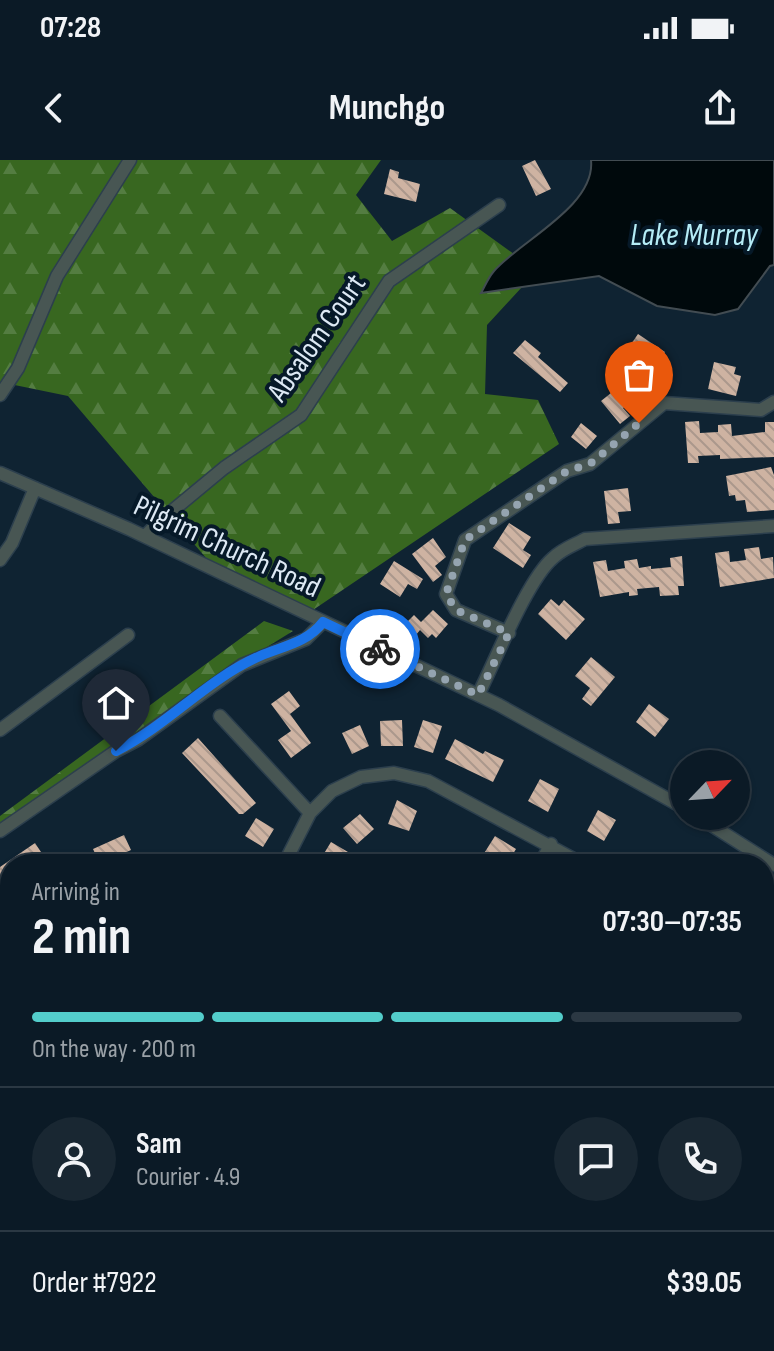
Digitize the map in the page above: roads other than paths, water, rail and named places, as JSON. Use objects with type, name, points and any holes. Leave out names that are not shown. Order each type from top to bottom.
[{"type":"street","points":[[0,395],[29,346],[57,276],[130,160]]},
{"type":"street","name":"Absalom Court","points":[[145,536],[224,468],[301,415],[389,281],[499,205]]},
{"type":"street","points":[[509,633],[456,610],[446,594],[465,540],[567,471],[590,464],[664,403],[761,410],[774,402]]},
{"type":"street","name":"Pilgrim Church Road","points":[[0,473],[145,536],[478,695],[670,800]]},
{"type":"street","points":[[0,560],[12,543],[35,488]]},
{"type":"street","points":[[478,695],[528,593],[549,560],[585,539],[774,526]]},
{"type":"street","points":[[0,831],[116,751],[139,739],[242,665],[306,639],[323,622]]},
{"type":"street","points":[[0,730],[128,635]]},
{"type":"street","points":[[220,716],[310,813]]},
{"type":"street","points":[[289,854],[310,813],[332,791],[361,777],[394,773],[428,781],[567,854]]},
{"type":"street","points":[[719,830],[757,854]]},
{"type":"street","points":[[546,854],[551,844]]},
{"type":"water","name":"Lake Murray","points":[[591,160],[774,160],[774,265],[770,266],[738,309],[715,315],[657,306],[599,276],[481,293],[492,274],[506,260],[554,222],[582,193],[589,177]]}]
